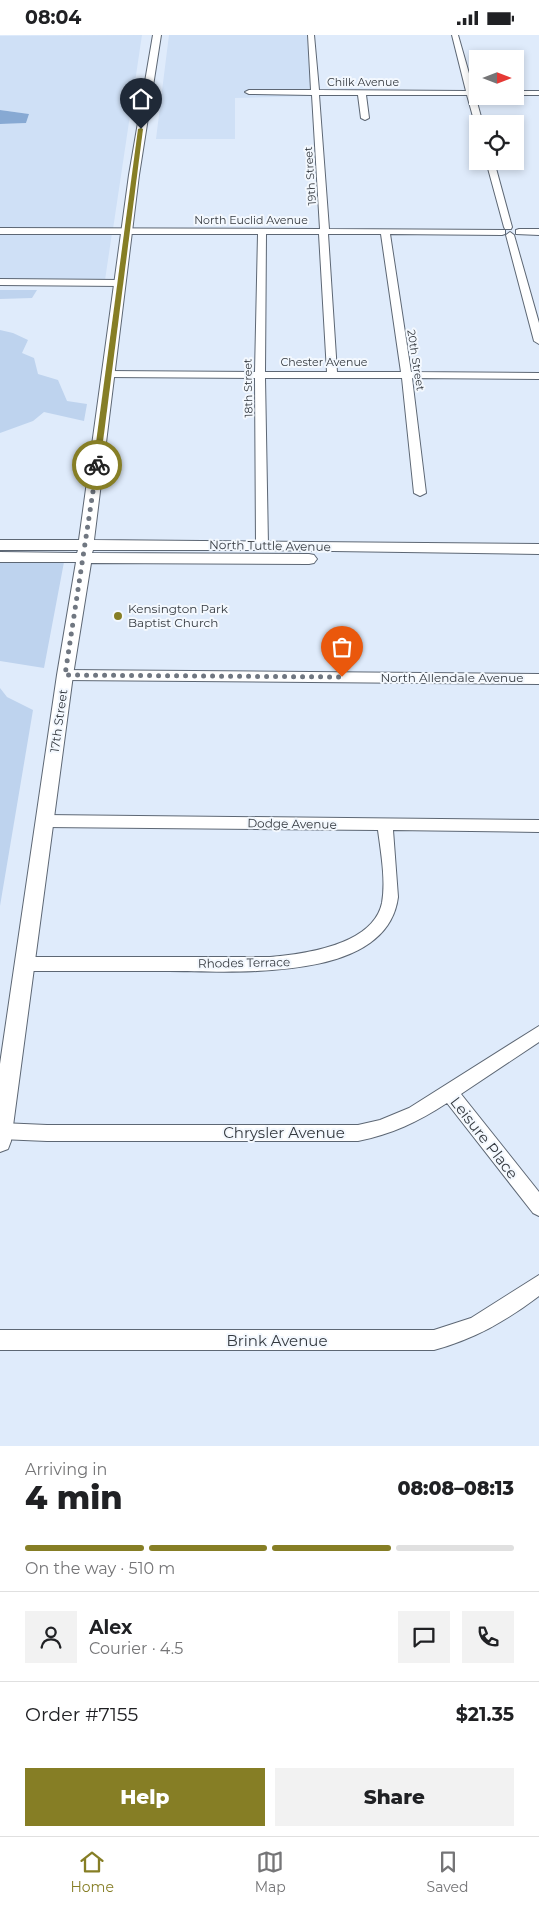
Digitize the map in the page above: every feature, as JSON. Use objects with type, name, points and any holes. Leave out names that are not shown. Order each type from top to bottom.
[{"type":"main road","name":"17th Street","points":[[1,1136],[65,675],[85,552],[147,88],[158,35]]},
{"type":"main road","name":"North Tuttle Avenue","points":[[0,545],[85,552],[539,561]]},
{"type":"main road","name":"North Tuttle Avenue","points":[[0,557],[262,545],[539,549]]},
{"type":"street","name":"19th Street","points":[[311,35],[332,375]]},
{"type":"street","points":[[455,35],[469,78]]},
{"type":"street","name":"Chilk Avenue","points":[[249,92],[469,93]]},
{"type":"street","points":[[362,93],[365,118]]},
{"type":"street","points":[[524,93],[539,93]]},
{"type":"street","points":[[493,170],[539,341]]},
{"type":"street","name":"North Euclid Avenue","points":[[0,231],[539,232]]},
{"type":"street","name":"18th Street","points":[[262,231],[260,375],[262,545]]},
{"type":"street","name":"20th Street","points":[[385,231],[413,418],[420,493]]},
{"type":"street","points":[[0,282],[120,283]]},
{"type":"street","name":"Chester Avenue","points":[[108,374],[539,376]]},
{"type":"street","name":"North Allendale Avenue","points":[[65,675],[539,679]]},
{"type":"street","name":"Dodge Avenue","points":[[45,821],[539,826]]},
{"type":"street","name":"Rhodes Terrace","points":[[26,963],[270,964],[304,960],[336,951],[372,932],[382,923],[388,912],[390,896],[385,824]]},
{"type":"street","name":"Chrysler Avenue","points":[[1,1136],[47,1133],[358,1133],[380,1129],[401,1121],[539,1033]]},
{"type":"street","name":"Leisure Place","points":[[448,1092],[539,1207]]},
{"type":"street","name":"Brink Avenue","points":[[0,1340],[434,1340],[458,1335],[484,1324],[539,1284]]},
{"type":"shaded area","points":[[142,35],[113,229],[0,229],[0,124],[26,123],[29,114],[0,110],[0,36]]},
{"type":"shaded area","points":[[169,35],[307,35],[311,91],[246,91],[245,93],[311,94],[311,96],[235,98],[235,139],[156,139]]},
{"type":"shaded area","points":[[0,110],[29,114],[26,123],[0,124]]},
{"type":"shaded area","points":[[0,233],[112,233],[105,280],[0,280]]},
{"type":"shaded area","points":[[0,290],[37,290],[32,298],[0,299]]},
{"type":"shaded area","points":[[0,330],[13,333],[28,340],[22,353],[34,358],[38,374],[58,380],[67,401],[87,404],[84,421],[44,412],[33,421],[0,433]]},
{"type":"shaded area","points":[[0,562],[64,562],[44,668],[0,661]]},
{"type":"shaded area","points":[[0,688],[7,697],[33,710],[0,906]]},
{"type":"way so far","points":[[97,465],[65,675],[342,677]]},
{"type":"place","name":"Kensington Park Baptist Church","points":[[118,616]]},
{"type":"route","points":[[97,465],[141,129]]}]
